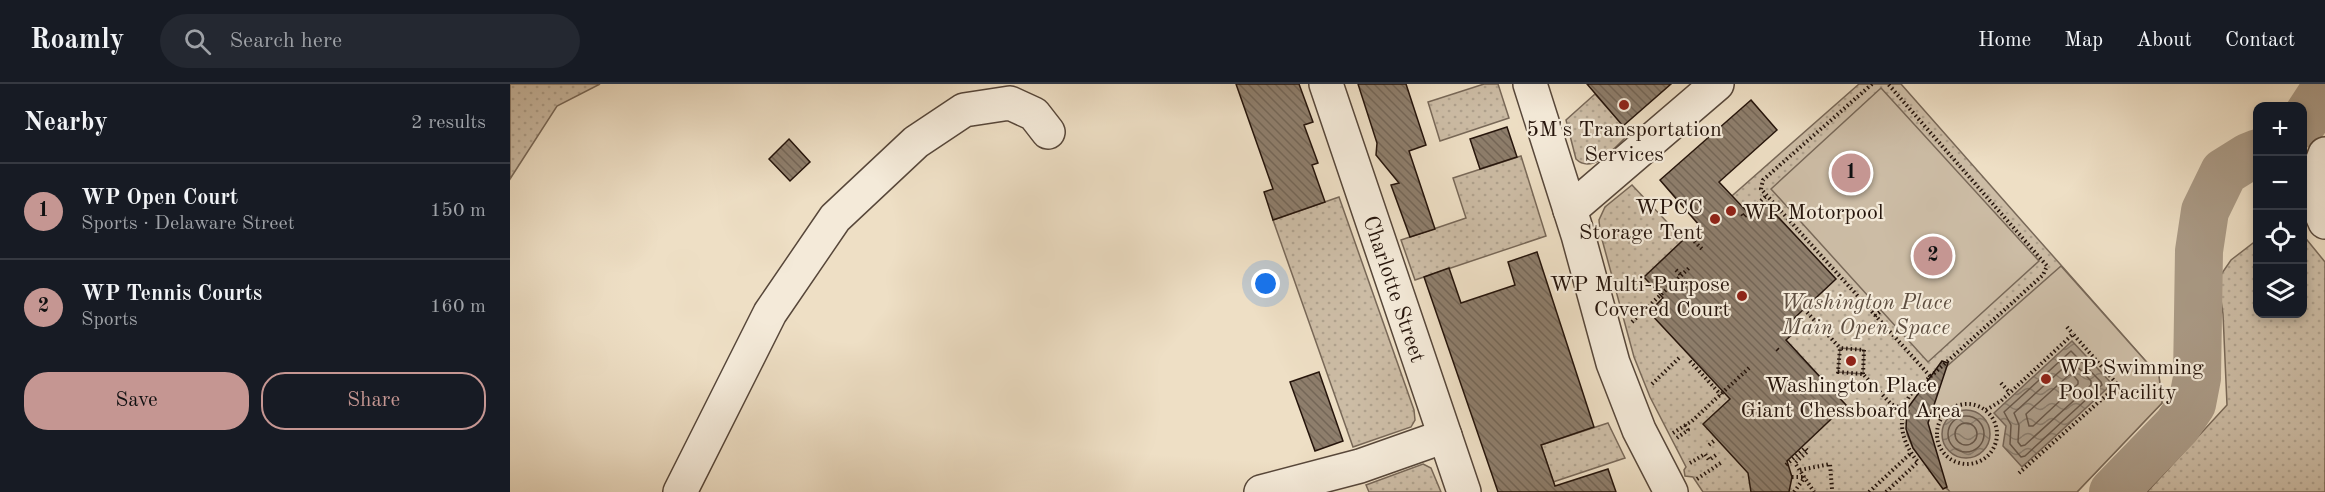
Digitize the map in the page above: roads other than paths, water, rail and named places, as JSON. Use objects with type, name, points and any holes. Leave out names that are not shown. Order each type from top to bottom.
[{"type":"street","name":"Charlotte Street","points":[[1326,84],[1464,492]]},
{"type":"street","points":[[1530,84],[1570,210],[1620,382],[1639,430],[1684,479]]},
{"type":"street","points":[[1570,210],[1717,84]]},
{"type":"street","points":[[680,492],[770,313],[842,211],[916,142],[964,110],[1010,103],[1034,114],[1048,132]]},
{"type":"street","points":[[2321,214],[2318,180],[2325,154]]},
{"type":"street","points":[[1261,492],[1360,466],[1445,436]]},
{"type":"water","points":[[2072,341],[2112,384],[2022,467],[2003,446],[2006,426],[1994,413]]},
{"type":"water","points":[[1961,410],[1971,410],[1986,420],[1990,434],[1989,443],[1980,454],[1971,458],[1961,458],[1946,448],[1942,439],[1942,429],[1952,414]]},
{"type":"waterway","points":[[2307,116],[2325,89]]},
{"type":"waterway","points":[[2113,492],[2177,426],[2192,404],[2197,378],[2199,251],[2205,211],[2224,172],[2253,155]]},
{"type":"place","name":"5M's Transportation Services","points":[[1624,105]]},
{"type":"place","name":"WP Open Court","points":[[1851,173]]},
{"type":"place","name":"WP Motorpool","points":[[1731,211]]},
{"type":"place","name":"WPCC Storage Tent","points":[[1715,219]]},
{"type":"place","name":"WP Tennis Courts","points":[[1933,256]]},
{"type":"place","name":"WP Multi-Purpose Covered Court","points":[[1742,296]]},
{"type":"place","name":"Washington Place Giant Chessboard Area","points":[[1851,361]]},
{"type":"place","name":"WP Swimming Pool Facility","points":[[2046,379]]},
{"type":"park label","name":"Washington Place Main Open Space","points":[[1866,314]]}]
